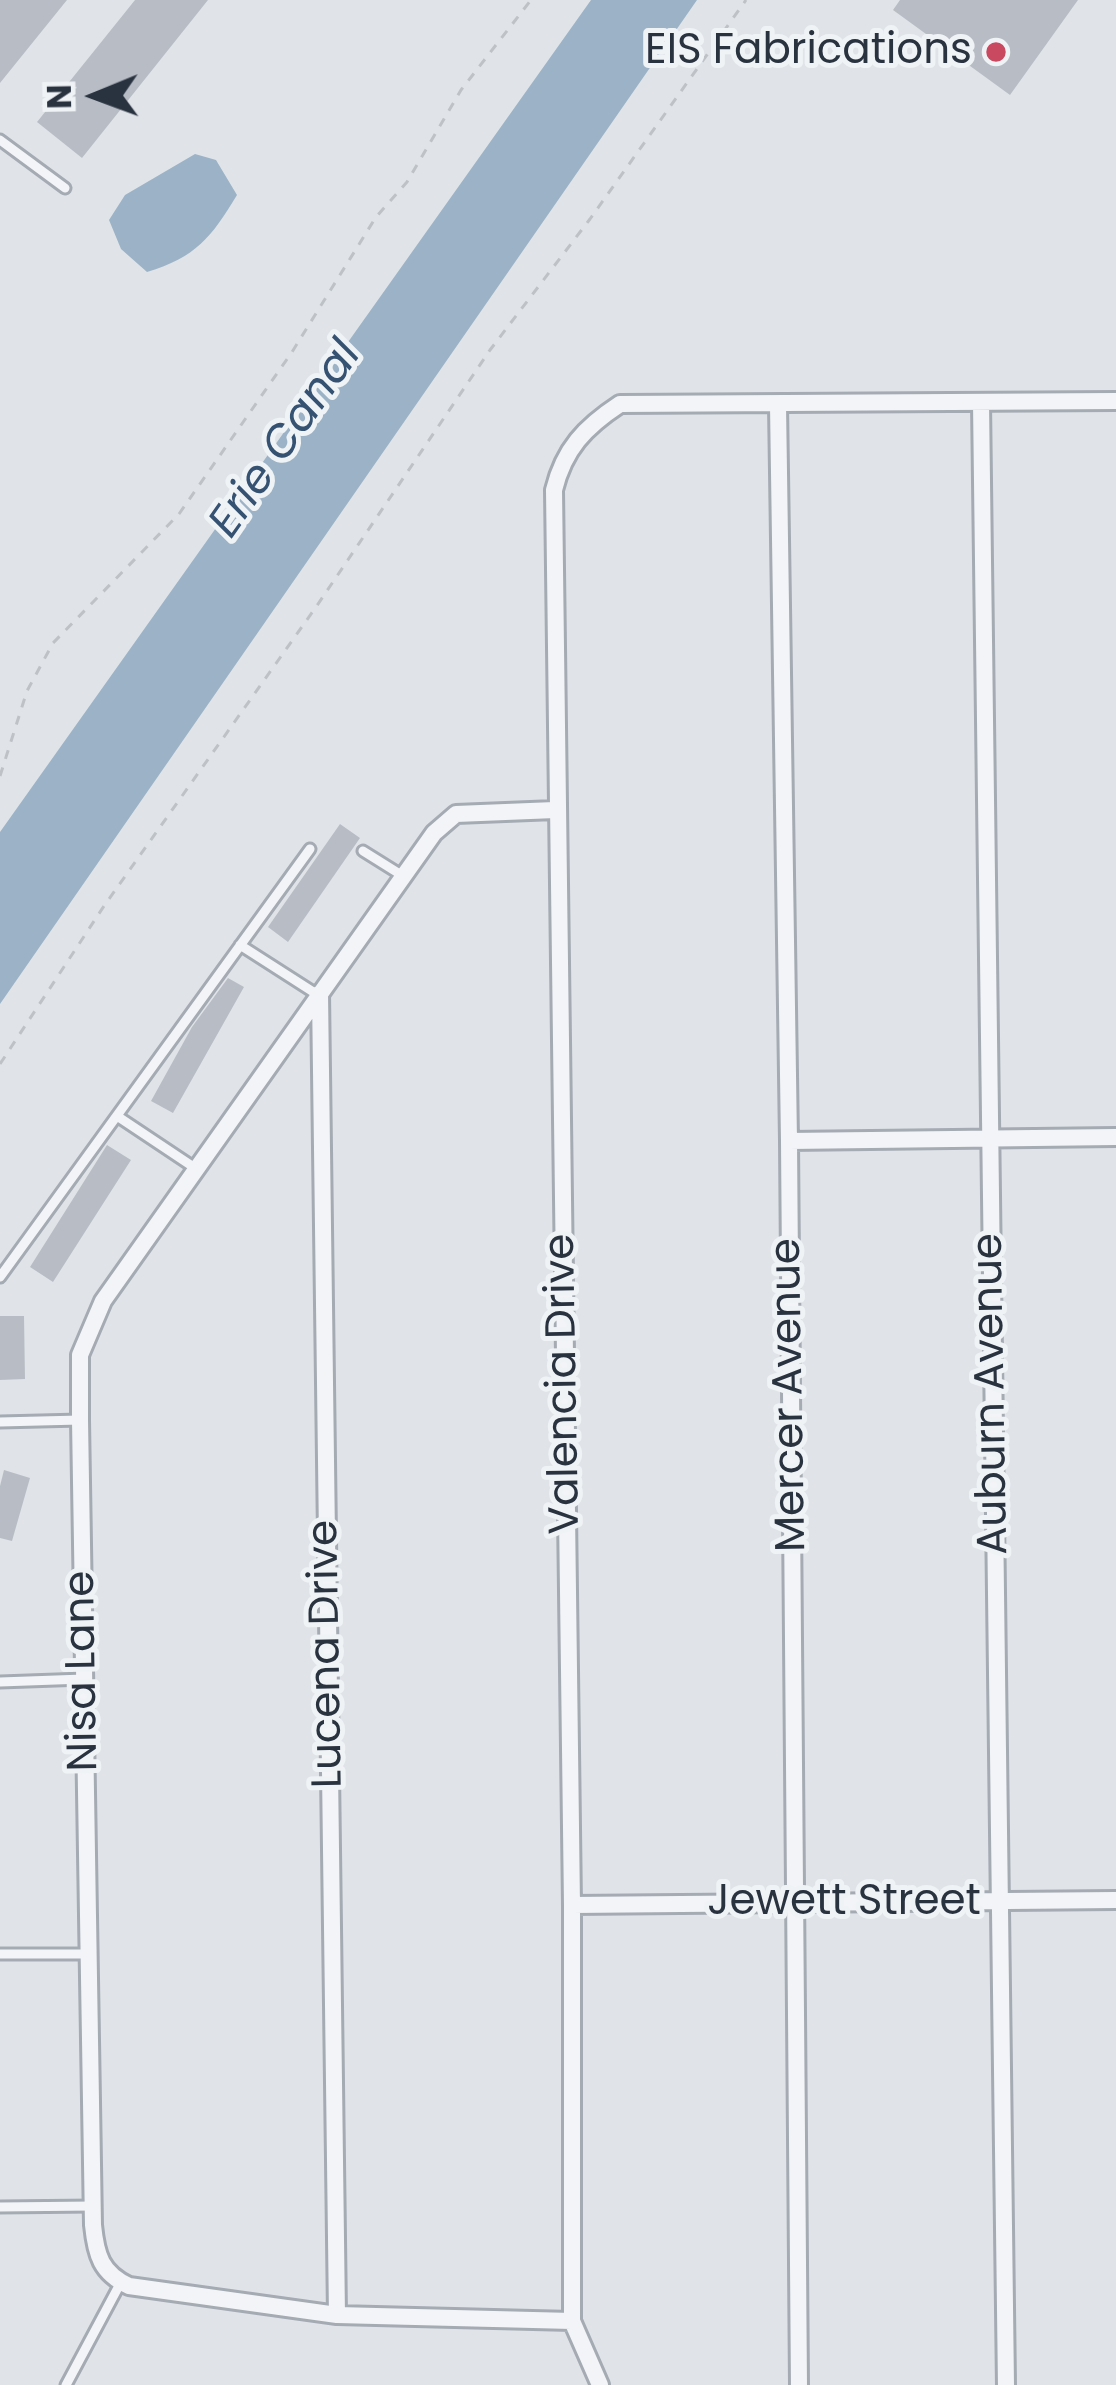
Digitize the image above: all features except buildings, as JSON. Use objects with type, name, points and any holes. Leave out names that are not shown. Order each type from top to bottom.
[{"type":"street","points":[[778,405],[1116,401]]},
{"type":"street","name":"Auburn Avenue","points":[[981,402],[1006,2385]]},
{"type":"street","name":"Valencia Drive","points":[[600,2385],[572,2321],[572,1904],[554,490],[574,441],[620,404],[778,405]]},
{"type":"street","name":"Mercer Avenue","points":[[778,405],[799,2385]]},
{"type":"street","name":"Nisa Lane","points":[[121,2282],[111,2278],[100,2263],[93,2206],[80,1355],[103,1301],[434,832],[456,814],[555,810]]},
{"type":"street","name":"Lucena Drive","points":[[319,994],[337,2315]]},
{"type":"street","points":[[789,1141],[1116,1137]]},
{"type":"street","name":"Jewett Street","points":[[572,1904],[1116,1900]]},
{"type":"street","points":[[121,2282],[182,2295],[337,2315],[572,2321]]},
{"type":"lane","points":[[0,140],[65,188]]},
{"type":"lane","points":[[0,1277],[310,849]]},
{"type":"lane","points":[[363,851],[404,876]]},
{"type":"lane","points":[[240,945],[319,994]]},
{"type":"lane","points":[[117,1116],[195,1168]]},
{"type":"lane","points":[[0,1422],[80,1420]]},
{"type":"lane","points":[[0,1682],[84,1679]]},
{"type":"lane","points":[[0,1954],[89,1954]]},
{"type":"lane","points":[[0,2207],[93,2206]]},
{"type":"lane","points":[[66,2385],[121,2282]]},
{"type":"path","points":[[0,776],[27,691],[53,644],[179,514],[292,352],[376,218],[407,182],[461,90],[531,0]]},
{"type":"path","points":[[0,1064],[104,906],[316,607],[490,350],[746,0]]},
{"type":"water","name":"Erie Canal","points":[[591,0],[697,0],[0,1004],[0,832]]},
{"type":"water","points":[[195,154],[216,160],[237,195],[201,244],[178,260],[147,272],[121,249],[109,220],[125,195]]},
{"type":"place","name":"EIS Fabrications","points":[[996,52]]}]
